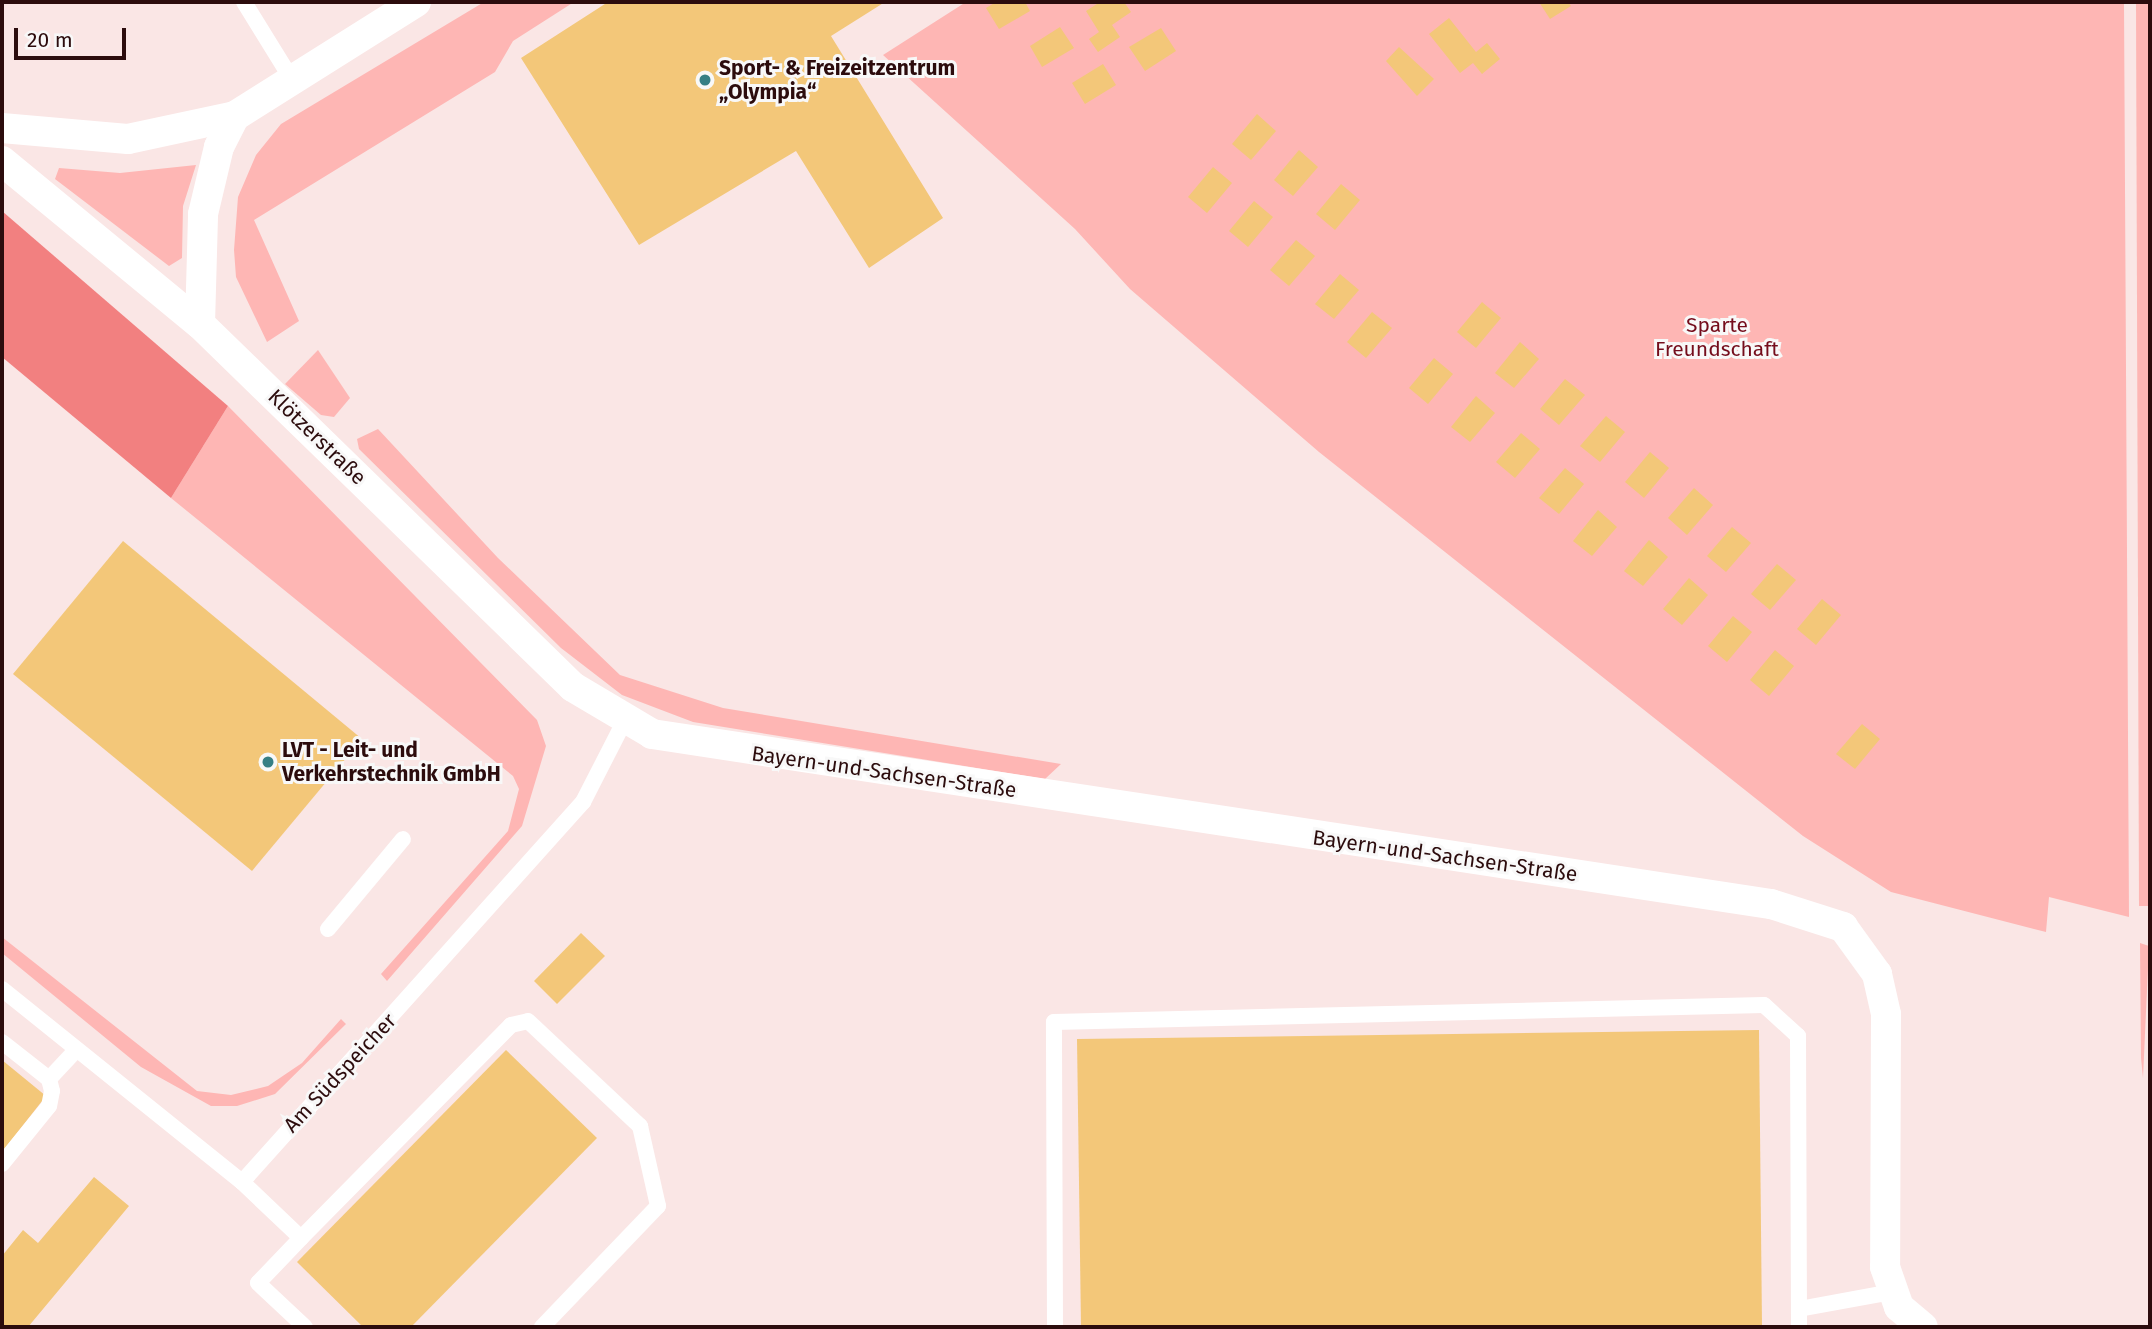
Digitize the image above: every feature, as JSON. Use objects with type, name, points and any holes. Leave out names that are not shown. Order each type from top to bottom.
[{"type":"street","points":[[2,128],[128,139],[235,116],[291,78],[416,2]]},
{"type":"street","points":[[200,324],[205,201],[219,147],[235,116]]},
{"type":"street","name":"Klötzerstraße","points":[[2,161],[200,324],[573,687],[624,722]]},
{"type":"street","name":"Bayern-und-Sachsen-Straße","points":[[624,722],[675,741],[1822,916],[1843,927],[1864,951],[1877,974],[1886,1014],[1885,1267],[1892,1293]]},
{"type":"street","points":[[1892,1293],[1923,1327]]},
{"type":"lane","points":[[244,2],[291,78]]},
{"type":"lane","name":"Am Südspeicher","points":[[242,1182],[583,802],[624,722]]},
{"type":"lane","points":[[328,929],[403,839]]},
{"type":"lane","points":[[2,989],[75,1051],[242,1182],[301,1238]]},
{"type":"lane","points":[[1055,1327],[1054,1022],[1765,1005],[1798,1035],[1799,1327]]},
{"type":"lane","points":[[305,1327],[258,1283],[511,1025],[528,1021],[640,1126],[658,1206],[542,1327]]},
{"type":"lane","points":[[2,1042],[49,1079]]},
{"type":"lane","points":[[2,1164],[49,1106],[49,1079],[75,1051]]},
{"type":"lane","points":[[1799,1309],[1892,1293]]},
{"type":"green space","points":[[484,2],[574,2],[513,41],[495,72],[254,220],[299,321],[267,342],[236,277],[234,250],[238,197],[256,155],[281,124]]},
{"type":"green space","name":"Sparte Freundschaft","points":[[966,2],[2124,2],[2129,917],[2049,897],[2046,932],[1891,892],[1803,836],[1319,452],[1130,289],[1075,229],[883,55]]},
{"type":"green space","points":[[2136,2],[2150,2],[2150,906],[2139,906]]},
{"type":"green space","points":[[196,165],[183,206],[182,258],[169,266],[55,179],[59,168],[120,173]]},
{"type":"green space","points":[[318,350],[350,398],[334,417],[321,415],[285,384]]},
{"type":"green space","points":[[228,406],[537,720],[546,746],[522,826],[387,981],[381,974],[508,831],[519,789],[513,776],[171,498]]},
{"type":"green space","points":[[378,429],[498,558],[620,675],[723,708],[1061,764],[1045,779],[693,722],[622,695],[561,648],[359,449],[357,439]]},
{"type":"green space","points":[[2,937],[197,1091],[231,1095],[268,1086],[302,1063],[341,1019],[346,1024],[275,1094],[237,1106],[211,1106],[141,1067],[2,953]]},
{"type":"green space","points":[[2140,943],[2149,946],[2143,1078],[2141,1058]]},
{"type":"shaded area","points":[[2,211],[228,406],[171,498],[2,357]]},
{"type":"building","points":[[608,2],[885,2],[831,36],[943,218],[869,268],[796,151],[639,245],[521,58]]},
{"type":"building","points":[[996,2],[1025,2],[1030,11],[999,29],[986,8]]},
{"type":"building","points":[[1100,2],[1124,2],[1131,12],[1112,25],[1120,37],[1098,52],[1089,39],[1099,32],[1086,11]]},
{"type":"building","points":[[1539,2],[1568,2],[1571,6],[1550,19]]},
{"type":"building","points":[[1449,18],[1476,52],[1487,43],[1500,59],[1482,74],[1473,63],[1460,73],[1429,34]]},
{"type":"building","points":[[1060,27],[1074,48],[1042,67],[1030,46]]},
{"type":"building","points":[[1161,28],[1176,51],[1145,71],[1129,47]]},
{"type":"building","points":[[1399,47],[1434,79],[1417,96],[1386,61]]},
{"type":"building","points":[[1103,64],[1116,85],[1085,104],[1072,83]]},
{"type":"building","points":[[1257,114],[1276,131],[1251,160],[1232,144]]},
{"type":"building","points":[[1299,150],[1318,167],[1293,196],[1274,180]]},
{"type":"building","points":[[1213,167],[1232,183],[1207,213],[1188,197]]},
{"type":"building","points":[[1341,184],[1360,200],[1335,230],[1316,214]]},
{"type":"building","points":[[1254,201],[1273,217],[1248,247],[1229,231]]},
{"type":"building","points":[[1296,240],[1315,256],[1289,286],[1270,270]]},
{"type":"building","points":[[1340,274],[1359,290],[1334,319],[1315,304]]},
{"type":"building","points":[[1482,302],[1501,318],[1476,348],[1457,332]]},
{"type":"building","points":[[1372,312],[1392,328],[1366,358],[1347,342]]},
{"type":"building","points":[[1520,342],[1539,359],[1514,388],[1495,373]]},
{"type":"building","points":[[1434,358],[1453,374],[1428,404],[1409,388]]},
{"type":"building","points":[[1565,379],[1585,395],[1559,425],[1540,409]]},
{"type":"building","points":[[1476,396],[1495,413],[1470,442],[1451,427]]},
{"type":"building","points":[[1606,416],[1625,432],[1600,462],[1580,446]]},
{"type":"building","points":[[1521,433],[1540,449],[1515,478],[1496,462]]},
{"type":"building","points":[[1650,452],[1669,468],[1644,498],[1625,482]]},
{"type":"building","points":[[1565,468],[1584,484],[1559,514],[1539,498]]},
{"type":"building","points":[[1694,488],[1713,505],[1687,535],[1668,518]]},
{"type":"building","points":[[1598,510],[1617,527],[1592,556],[1573,541]]},
{"type":"building","points":[[1732,527],[1751,543],[1726,572],[1707,556]]},
{"type":"building","points":[[1649,540],[1668,557],[1643,586],[1624,571]]},
{"type":"building","points":[[123,541],[362,739],[252,871],[13,674]]},
{"type":"building","points":[[1777,564],[1796,580],[1770,610],[1751,594]]},
{"type":"building","points":[[1689,578],[1708,595],[1682,625],[1663,609]]},
{"type":"building","points":[[1822,599],[1841,615],[1816,645],[1797,629]]},
{"type":"building","points":[[1733,616],[1752,632],[1727,662],[1708,646]]},
{"type":"building","points":[[1775,650],[1794,666],[1769,696],[1750,680]]},
{"type":"building","points":[[1862,724],[1880,739],[1855,769],[1836,754]]},
{"type":"building","points":[[581,933],[605,956],[557,1004],[534,981]]},
{"type":"building","points":[[1759,1030],[1762,1327],[1081,1327],[1077,1039]]},
{"type":"building","points":[[506,1050],[597,1138],[411,1327],[363,1327],[297,1262]]},
{"type":"building","points":[[2,1060],[46,1096],[2,1152]]},
{"type":"building","points":[[94,1177],[129,1206],[28,1327],[2,1327],[2,1256],[23,1230],[38,1243]]},
{"type":"place","name":"Sport- & Freizeitzentrum „Olympia“","points":[[705,80]]},
{"type":"place","name":"LVT - Leit- und Verkehrstechnik GmbH","points":[[268,762]]}]
